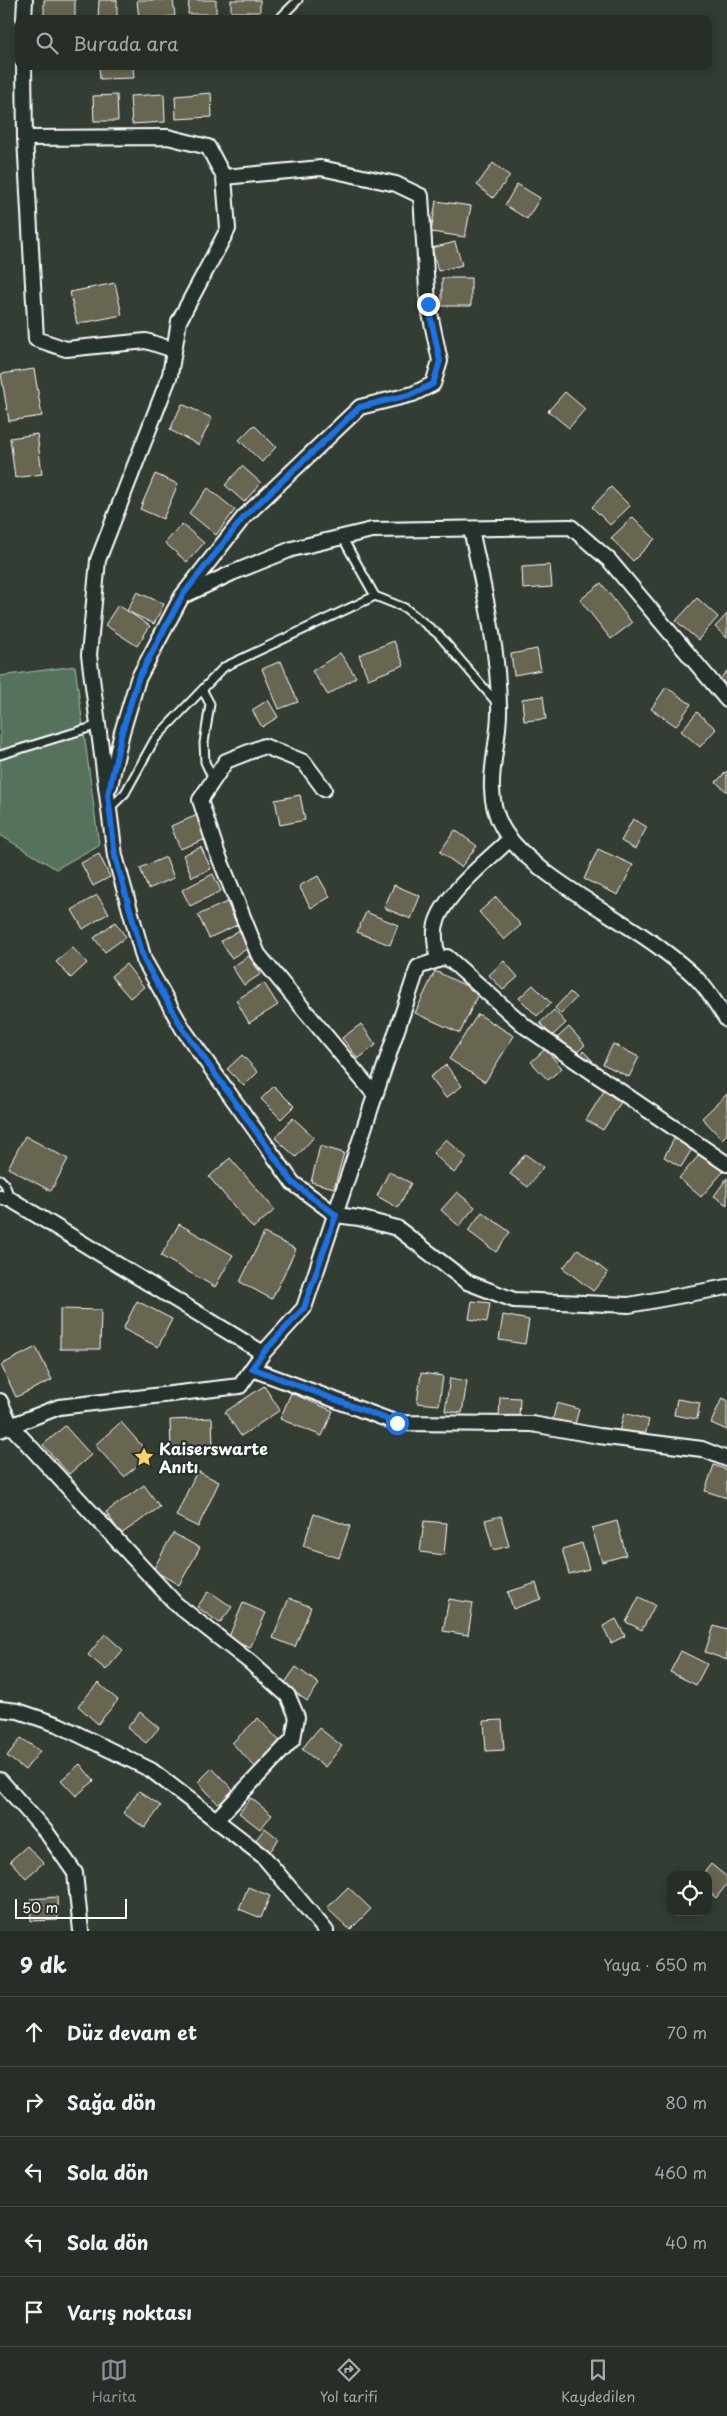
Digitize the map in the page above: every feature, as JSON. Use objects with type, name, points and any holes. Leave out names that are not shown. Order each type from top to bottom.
[{"type":"street","points":[[24,15],[25,0]]},
{"type":"street","points":[[24,70],[25,138],[36,339],[66,349],[146,341],[174,350]]},
{"type":"street","points":[[25,138],[168,136],[208,148],[224,177],[228,229],[179,321],[170,374],[98,560],[89,654],[115,856],[144,960],[183,1029],[293,1183],[336,1215],[359,1218],[397,1228],[467,1282],[514,1300],[629,1305],[727,1287]]},
{"type":"street","points":[[108,802],[122,732],[138,679],[182,596],[244,517],[360,407],[413,394],[433,384],[440,361],[428,304],[421,196],[396,184],[321,168],[224,177]]},
{"type":"street","points":[[182,596],[232,573],[292,549],[372,530],[570,527],[609,560],[727,700]]},
{"type":"street","points":[[470,529],[491,624],[500,706],[490,785],[492,803],[502,827],[519,850],[564,884],[660,948],[683,967],[698,980],[727,1020]]},
{"type":"street","points":[[324,789],[304,762],[264,746],[226,760],[200,800],[217,852],[258,954],[375,1095]]},
{"type":"street","points":[[437,960],[435,930],[438,917],[459,887],[510,839]]},
{"type":"street","points":[[6,1428],[59,1407],[240,1386],[263,1353],[304,1308],[418,967],[437,960],[447,957],[526,1027],[727,1164]]},
{"type":"street","points":[[5,1198],[263,1353]]},
{"type":"street","points":[[252,1368],[397,1423],[532,1424],[599,1436],[702,1449],[727,1459]]},
{"type":"street","points":[[0,1401],[6,1428],[176,1604],[250,1662],[288,1696],[297,1717],[293,1739],[216,1820]]},
{"type":"street","points":[[0,1709],[18,1711],[59,1725],[151,1770],[263,1856],[326,1931]]},
{"type":"street","points":[[0,1780],[47,1833],[75,1873],[81,1931]]},
{"type":"lane","points":[[283,15],[298,0]]},
{"type":"lane","points":[[342,537],[375,596],[405,608],[439,635],[485,686],[500,706]]},
{"type":"lane","points":[[108,802],[125,793],[155,739],[224,667],[375,596]]},
{"type":"lane","points":[[203,691],[210,704],[204,743],[205,762],[214,779]]},
{"type":"lane","points":[[0,755],[99,725]]},
{"type":"lane","points":[[0,1179],[5,1184],[5,1198]]},
{"type":"green space","points":[[75,666],[99,845],[56,869],[0,835],[0,676]]},
{"type":"building","points":[[44,0],[75,0],[75,15],[44,15]]},
{"type":"building","points":[[99,0],[117,0],[117,15],[98,15]]},
{"type":"building","points":[[137,0],[173,0],[175,15],[139,15]]},
{"type":"building","points":[[189,0],[216,0],[216,14],[188,14]]},
{"type":"building","points":[[231,0],[260,0],[260,12],[231,12]]},
{"type":"building","points":[[99,70],[133,70],[134,78],[100,79]]},
{"type":"building","points":[[211,93],[212,117],[176,119],[175,96]]},
{"type":"building","points":[[164,94],[165,122],[132,124],[130,96]]},
{"type":"building","points":[[117,95],[118,121],[94,121],[93,96]]},
{"type":"building","points":[[493,163],[510,176],[493,198],[477,185]]},
{"type":"building","points":[[517,184],[540,198],[527,219],[505,205]]},
{"type":"building","points":[[436,201],[471,206],[465,237],[431,232]]},
{"type":"building","points":[[455,242],[462,265],[438,271],[432,248]]},
{"type":"building","points":[[442,278],[471,278],[471,306],[442,306]]},
{"type":"building","points":[[115,283],[122,315],[77,324],[70,292]]},
{"type":"building","points":[[34,369],[42,416],[9,421],[1,374]]},
{"type":"building","points":[[565,392],[585,409],[569,428],[548,411]]},
{"type":"building","points":[[182,404],[212,418],[199,445],[170,430]]},
{"type":"building","points":[[254,425],[276,447],[262,462],[239,440]]},
{"type":"building","points":[[37,434],[42,474],[15,478],[10,438]]},
{"type":"building","points":[[242,466],[261,483],[244,502],[225,485]]},
{"type":"building","points":[[155,474],[178,484],[163,519],[140,509]]},
{"type":"building","points":[[611,487],[630,506],[610,525],[592,507]]},
{"type":"building","points":[[208,488],[235,510],[216,535],[189,513]]},
{"type":"building","points":[[633,517],[655,539],[633,561],[611,538]]},
{"type":"building","points":[[182,524],[204,543],[187,562],[165,543]]},
{"type":"building","points":[[550,565],[552,587],[523,589],[522,567]]},
{"type":"building","points":[[601,583],[632,623],[611,639],[580,600]]},
{"type":"building","points":[[137,592],[164,604],[154,624],[127,611]]},
{"type":"building","points":[[697,598],[718,617],[698,640],[676,621]]},
{"type":"building","points":[[118,605],[150,626],[137,646],[105,625]]},
{"type":"building","points":[[727,614],[727,638],[715,627]]},
{"type":"building","points":[[394,641],[404,665],[368,679],[359,655]]},
{"type":"building","points":[[537,649],[541,670],[514,675],[511,654]]},
{"type":"building","points":[[340,653],[356,677],[328,695],[312,671]]},
{"type":"building","points":[[281,661],[298,702],[279,709],[262,669]]},
{"type":"building","points":[[727,671],[727,685],[720,679]]},
{"type":"building","points":[[666,687],[691,704],[676,726],[651,709]]},
{"type":"building","points":[[543,696],[546,719],[524,721],[522,699]]},
{"type":"building","points":[[268,700],[278,717],[262,727],[252,710]]},
{"type":"building","points":[[697,712],[716,729],[700,747],[681,731]]},
{"type":"building","points":[[727,771],[727,792],[716,782]]},
{"type":"building","points":[[300,795],[305,820],[280,825],[275,800]]},
{"type":"building","points":[[200,814],[209,838],[180,849],[171,826]]},
{"type":"building","points":[[633,819],[647,827],[635,849],[621,841]]},
{"type":"building","points":[[455,830],[477,846],[461,867],[440,852]]},
{"type":"building","points":[[201,847],[211,869],[192,877],[183,855]]},
{"type":"building","points":[[598,849],[633,865],[618,895],[584,879]]},
{"type":"building","points":[[99,854],[110,877],[93,886],[81,863]]},
{"type":"building","points":[[166,857],[174,878],[148,889],[140,868]]},
{"type":"building","points":[[213,874],[221,891],[190,906],[182,890]]},
{"type":"building","points":[[318,876],[330,897],[311,908],[299,886]]},
{"type":"building","points":[[394,885],[420,896],[411,919],[384,908]]},
{"type":"building","points":[[97,895],[109,913],[83,929],[72,910]]},
{"type":"building","points":[[496,897],[521,925],[504,940],[479,912]]},
{"type":"building","points":[[227,902],[237,925],[209,938],[198,915]]},
{"type":"building","points":[[366,912],[398,925],[390,945],[357,932]]},
{"type":"building","points":[[115,922],[126,937],[105,952],[94,938]]},
{"type":"building","points":[[243,928],[252,946],[231,958],[221,941]]},
{"type":"building","points":[[72,947],[87,963],[71,978],[56,962]]},
{"type":"building","points":[[249,956],[261,974],[244,985],[232,967]]},
{"type":"building","points":[[504,961],[518,977],[503,990],[489,975]]},
{"type":"building","points":[[126,964],[144,987],[130,998],[111,976]]},
{"type":"building","points":[[435,971],[479,992],[460,1033],[415,1013]]},
{"type":"building","points":[[264,983],[278,1005],[249,1023],[236,1000]]},
{"type":"building","points":[[533,985],[551,1003],[537,1016],[519,998]]},
{"type":"building","points":[[570,992],[576,998],[561,1014],[555,1008]]},
{"type":"building","points":[[554,1010],[566,1023],[552,1036],[540,1023]]},
{"type":"building","points":[[478,1014],[514,1036],[485,1082],[449,1059]]},
{"type":"building","points":[[361,1024],[376,1045],[358,1059],[342,1038]]},
{"type":"building","points":[[569,1027],[585,1045],[573,1056],[557,1038]]},
{"type":"building","points":[[613,1044],[639,1057],[629,1077],[603,1064]]},
{"type":"building","points":[[545,1049],[562,1068],[548,1080],[531,1062]]},
{"type":"building","points":[[583,1051],[593,1061],[586,1067],[577,1057]]},
{"type":"building","points":[[242,1055],[258,1072],[244,1086],[227,1069]]},
{"type":"building","points":[[446,1065],[462,1086],[446,1098],[430,1077]]},
{"type":"building","points":[[274,1086],[294,1106],[281,1119],[261,1099]]},
{"type":"building","points":[[604,1091],[621,1102],[603,1130],[586,1120]]},
{"type":"building","points":[[727,1094],[727,1134],[722,1139],[702,1118]]},
{"type":"building","points":[[293,1118],[314,1137],[296,1157],[275,1138]]},
{"type":"building","points":[[677,1134],[695,1144],[681,1167],[664,1157]]},
{"type":"building","points":[[25,1136],[68,1159],[51,1191],[8,1168]]},
{"type":"building","points":[[446,1139],[467,1158],[454,1173],[433,1153]]},
{"type":"building","points":[[320,1146],[344,1153],[334,1188],[311,1182]]},
{"type":"building","points":[[701,1153],[723,1172],[701,1197],[679,1178]]},
{"type":"building","points":[[525,1154],[543,1167],[528,1187],[510,1174]]},
{"type":"building","points":[[230,1158],[275,1210],[253,1228],[209,1177]]},
{"type":"building","points":[[389,1172],[411,1183],[398,1208],[377,1196]]},
{"type":"building","points":[[727,1178],[727,1205],[714,1196]]},
{"type":"building","points":[[457,1192],[475,1207],[459,1226],[441,1210]]},
{"type":"building","points":[[482,1212],[510,1232],[496,1252],[468,1231]]},
{"type":"building","points":[[179,1224],[233,1255],[215,1287],[161,1256]]},
{"type":"building","points":[[264,1233],[296,1249],[272,1299],[240,1282]]},
{"type":"building","points":[[578,1249],[608,1273],[593,1291],[563,1268]]},
{"type":"building","points":[[137,1301],[172,1319],[158,1347],[123,1329]]},
{"type":"building","points":[[472,1301],[490,1303],[487,1322],[469,1319]]},
{"type":"building","points":[[60,1309],[101,1310],[100,1349],[60,1349]]},
{"type":"building","points":[[503,1315],[529,1320],[525,1344],[499,1340]]},
{"type":"building","points":[[36,1347],[52,1380],[16,1397],[1,1365]]},
{"type":"building","points":[[421,1373],[443,1376],[439,1405],[417,1403]]},
{"type":"building","points":[[450,1378],[467,1381],[462,1413],[445,1411]]},
{"type":"building","points":[[264,1386],[280,1410],[241,1436],[225,1412]]},
{"type":"building","points":[[291,1393],[333,1411],[322,1436],[280,1419]]},
{"type":"building","points":[[500,1397],[520,1398],[519,1418],[499,1417]]},
{"type":"building","points":[[722,1398],[727,1400],[727,1430],[711,1423]]},
{"type":"building","points":[[677,1399],[700,1403],[697,1419],[674,1415]]},
{"type":"building","points":[[557,1403],[579,1409],[574,1428],[552,1422]]},
{"type":"building","points":[[624,1413],[649,1420],[644,1439],[619,1432]]},
{"type":"building","points":[[212,1418],[213,1447],[171,1449],[170,1420]]},
{"type":"building","points":[[121,1422],[150,1455],[124,1477],[95,1445]]},
{"type":"building","points":[[65,1426],[91,1455],[69,1474],[43,1445]]},
{"type":"building","points":[[714,1465],[727,1470],[727,1498],[705,1491]]},
{"type":"building","points":[[197,1471],[219,1482],[198,1527],[176,1516]]},
{"type":"building","points":[[144,1485],[160,1507],[121,1534],[106,1512]]},
{"type":"building","points":[[314,1514],[350,1526],[339,1558],[303,1546]]},
{"type":"building","points":[[501,1516],[509,1546],[493,1550],[485,1520]]},
{"type":"building","points":[[424,1521],[447,1523],[444,1555],[420,1552]]},
{"type":"building","points":[[617,1521],[626,1555],[602,1562],[592,1528]]},
{"type":"building","points":[[173,1533],[200,1548],[179,1585],[153,1570]]},
{"type":"building","points":[[582,1543],[589,1569],[569,1574],[562,1549]]},
{"type":"building","points":[[536,1583],[541,1599],[513,1609],[508,1592]]},
{"type":"building","points":[[209,1591],[232,1607],[220,1623],[197,1607]]},
{"type":"building","points":[[639,1597],[655,1605],[642,1630],[626,1622]]},
{"type":"building","points":[[289,1598],[311,1607],[295,1647],[273,1638]]},
{"type":"building","points":[[449,1599],[473,1603],[468,1635],[443,1631]]},
{"type":"building","points":[[243,1603],[266,1613],[250,1648],[228,1639]]},
{"type":"building","points":[[616,1619],[625,1636],[611,1643],[603,1626]]},
{"type":"building","points":[[714,1626],[727,1630],[727,1660],[705,1652]]},
{"type":"building","points":[[105,1634],[123,1650],[106,1670],[88,1655]]},
{"type":"building","points":[[681,1651],[707,1664],[696,1685],[670,1672]]},
{"type":"building","points":[[296,1667],[319,1684],[307,1701],[284,1684]]},
{"type":"building","points":[[98,1683],[118,1700],[98,1724],[78,1706]]},
{"type":"building","points":[[140,1712],[159,1728],[146,1743],[127,1728]]},
{"type":"building","points":[[258,1718],[284,1746],[258,1770],[232,1743]]},
{"type":"building","points":[[502,1720],[504,1750],[486,1751],[484,1721]]},
{"type":"building","points":[[319,1728],[342,1746],[325,1767],[302,1749]]},
{"type":"building","points":[[21,1738],[40,1751],[25,1770],[7,1756]]},
{"type":"building","points":[[80,1764],[94,1781],[76,1796],[61,1780]]},
{"type":"building","points":[[212,1768],[235,1792],[220,1806],[198,1782]]},
{"type":"building","points":[[139,1791],[161,1806],[145,1828],[123,1813]]},
{"type":"building","points":[[251,1798],[272,1815],[260,1829],[239,1813]]},
{"type":"building","points":[[265,1828],[279,1839],[270,1852],[255,1841]]},
{"type":"building","points":[[27,1846],[43,1863],[26,1878],[10,1861]]},
{"type":"building","points":[[711,1864],[727,1877],[727,1884],[716,1898],[712,1894],[712,1871],[705,1871]]},
{"type":"building","points":[[248,1887],[270,1896],[261,1918],[239,1909]]},
{"type":"building","points":[[348,1887],[371,1909],[350,1930],[327,1908]]},
{"type":"building","points":[[57,1897],[58,1920],[31,1921],[30,1899]]},
{"type":"place","name":"Kaiserswarte Anıtı","points":[[144,1457]]},
{"type":"route","points":[[397,1423],[252,1368],[263,1353],[304,1308],[336,1215],[293,1183],[183,1029],[144,960],[115,856],[108,795],[122,732],[138,679],[182,596],[244,517],[360,407],[413,394],[433,384],[440,361],[428,304]]}]
